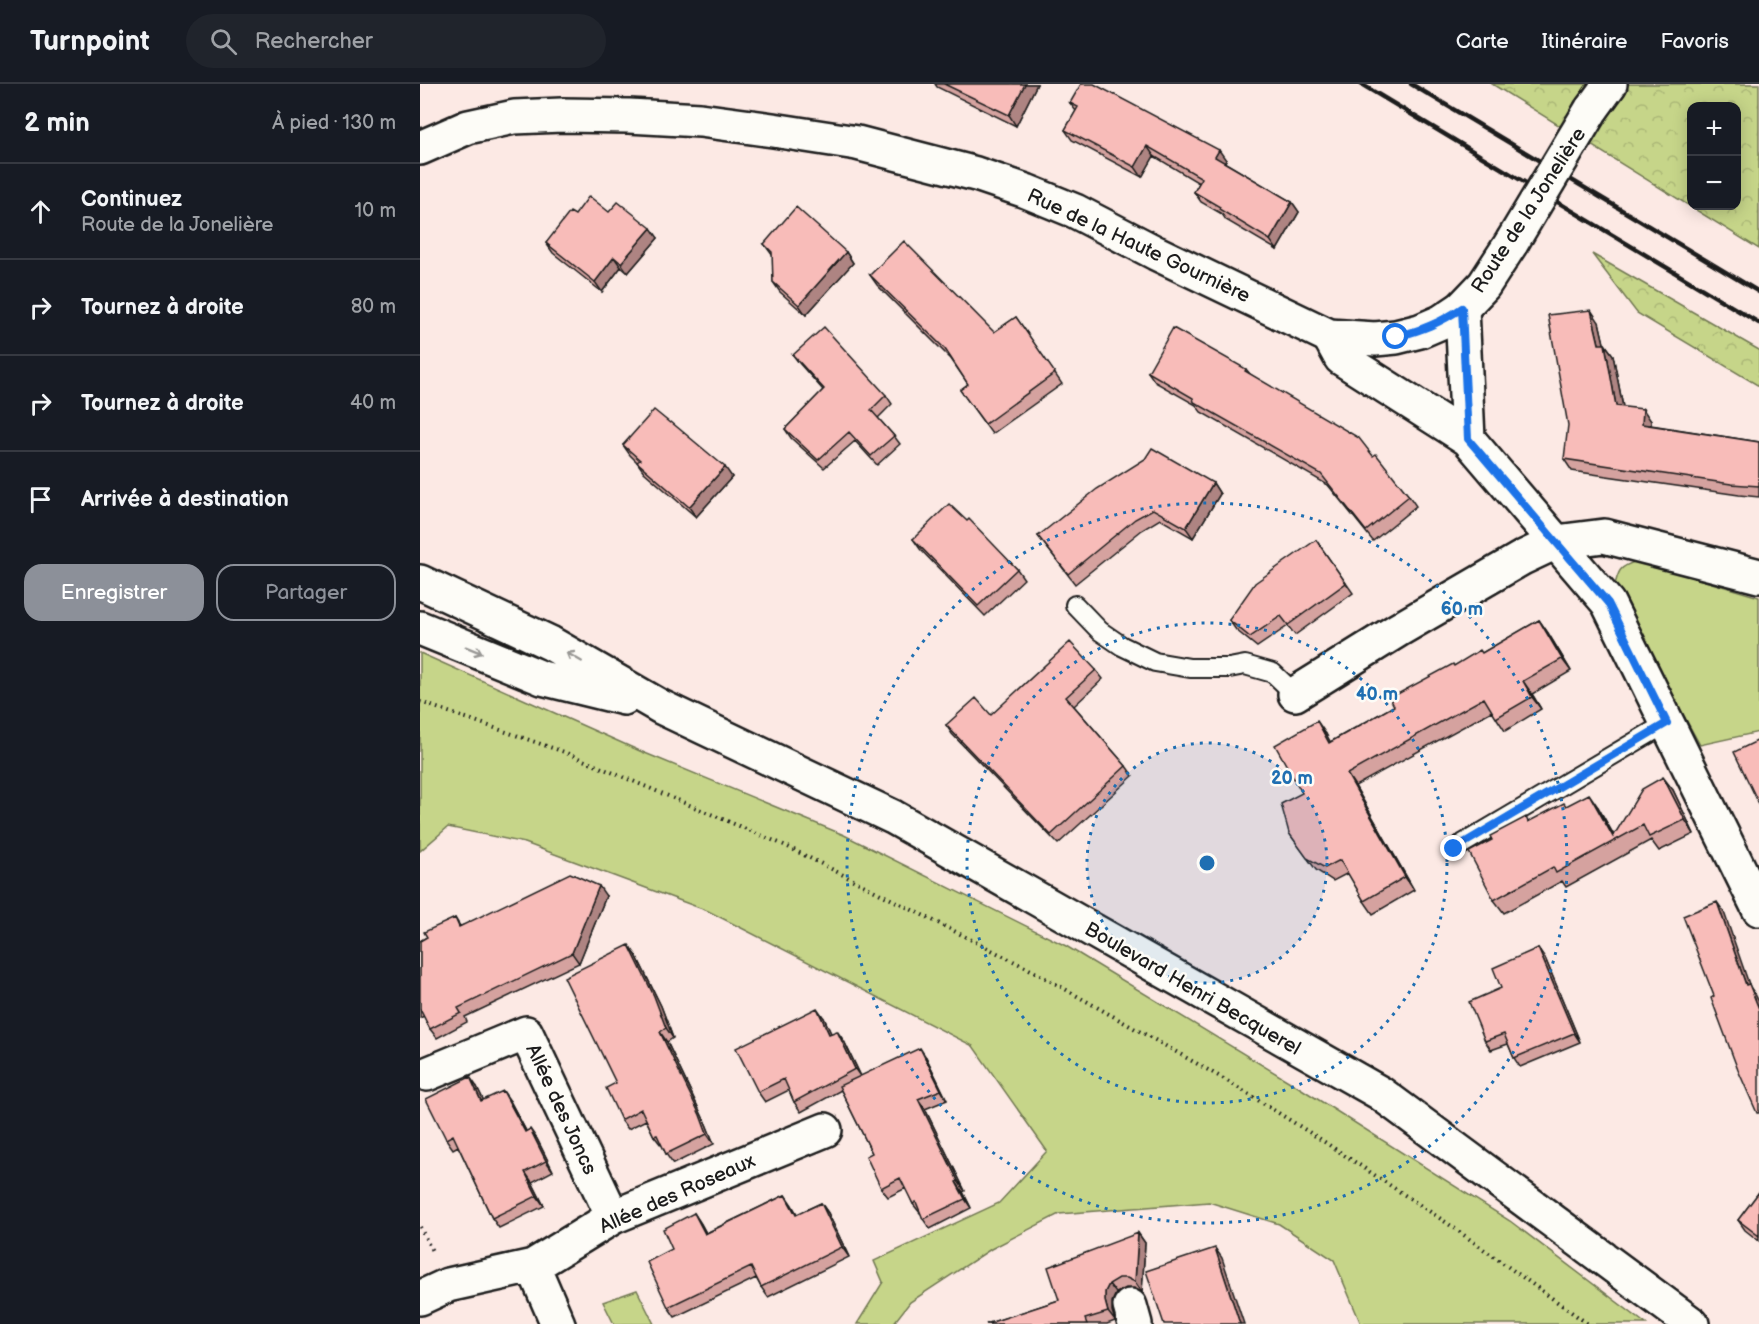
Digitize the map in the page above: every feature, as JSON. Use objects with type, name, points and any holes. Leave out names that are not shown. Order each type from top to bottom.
[{"type":"street","name":"Route de la Jonelière","points":[[1329,336],[1375,339],[1396,337],[1420,331],[1441,322],[1462,308],[1484,285],[1600,97]]},
{"type":"street","name":"Rue de la Haute Gournière","points":[[420,148],[468,127],[514,117],[562,114],[700,120],[857,143],[976,174],[1065,207],[1329,336]]},
{"type":"street","points":[[1462,308],[1468,439]]},
{"type":"street","points":[[1329,336],[1341,358],[1468,439],[1608,603],[1759,909]]},
{"type":"street","points":[[1295,694],[1398,630],[1512,564],[1556,542],[1604,536],[1759,576]]},
{"type":"street","name":"Boulevard Henri Becquerel","points":[[420,582],[550,643],[661,707],[892,817],[1380,1093],[1692,1324]]},
{"type":"street","name":"Boulevard Henri Becquerel","points":[[420,628],[542,678],[661,707]]},
{"type":"street","name":"Allée des Joncs","points":[[427,1074],[526,1033],[613,1217]]},
{"type":"street","name":"Allée des Roseaux","points":[[420,1298],[448,1285],[533,1266],[613,1217],[825,1130]]},
{"type":"street","points":[[533,1266],[558,1324]]},
{"type":"lane","points":[[1075,605],[1100,630],[1122,646],[1155,662],[1190,668],[1229,668],[1245,665],[1274,673],[1295,694]]},
{"type":"lane","points":[[1454,849],[1667,723]]},
{"type":"path","points":[[420,702],[564,752],[784,845],[1033,971],[1224,1079],[1320,1139],[1447,1223],[1588,1324]]},
{"type":"green space","points":[[1492,84],[1759,84],[1759,249],[1696,210],[1741,210],[1741,102],[1687,102],[1687,205]]},
{"type":"green space","points":[[1592,254],[1759,350],[1759,386],[1637,313]]},
{"type":"green space","points":[[1638,561],[1759,597],[1759,732],[1700,745],[1614,589],[1620,570]]},
{"type":"green space","points":[[420,653],[640,751],[844,835],[1066,946],[1300,1088],[1510,1221],[1646,1324],[1361,1324],[1334,1260],[1279,1224],[1209,1202],[1059,1214],[991,1249],[910,1302],[893,1324],[857,1324],[883,1282],[874,1261],[999,1203],[1047,1151],[973,1046],[708,911],[525,843],[448,827],[420,851]]},
{"type":"green space","points":[[637,1290],[654,1324],[614,1324],[603,1302]]},
{"type":"building","points":[[944,84],[1025,84],[1009,115]]},
{"type":"building","points":[[1081,84],[1094,84],[1219,150],[1215,157],[1292,202],[1270,240],[1194,192],[1202,178],[1147,146],[1135,167],[1065,130],[1078,107],[1070,103]]},
{"type":"building","points":[[589,196],[609,212],[618,202],[651,228],[621,263],[614,257],[595,282],[546,243],[570,212],[575,215]]},
{"type":"building","points":[[796,207],[846,252],[799,305],[773,282],[772,252],[764,244]]},
{"type":"building","points":[[904,241],[994,332],[1016,317],[1055,373],[985,424],[960,390],[968,384],[945,349],[870,275]]},
{"type":"building","points":[[1591,310],[1599,344],[1605,344],[1616,406],[1643,409],[1642,424],[1759,442],[1759,486],[1731,484],[1564,459],[1568,425],[1548,315]]},
{"type":"building","points":[[824,327],[886,395],[871,410],[894,436],[871,456],[849,432],[818,460],[785,429],[824,389],[793,355]]},
{"type":"building","points":[[1173,328],[1246,369],[1245,371],[1359,438],[1373,456],[1376,454],[1409,496],[1366,531],[1321,474],[1194,402],[1193,398],[1148,372]]},
{"type":"building","points":[[654,410],[725,467],[689,507],[637,462],[640,460],[623,445]]},
{"type":"building","points":[[1152,448],[1213,483],[1186,528],[1153,509],[1135,519],[1068,574],[1038,536],[1097,489],[1145,459]]},
{"type":"building","points":[[949,504],[967,521],[969,519],[1017,569],[978,606],[913,539]]},
{"type":"building","points":[[1316,540],[1346,583],[1288,625],[1281,616],[1250,637],[1229,620],[1255,583]]},
{"type":"building","points":[[1539,620],[1562,659],[1523,681],[1532,697],[1496,718],[1484,698],[1347,774],[1405,877],[1364,901],[1340,860],[1325,868],[1307,858],[1289,833],[1281,804],[1302,793],[1275,745],[1317,721],[1329,743],[1394,706],[1390,698],[1453,664],[1454,666],[1480,650],[1482,653]]},
{"type":"building","points":[[1070,642],[1096,670],[1066,697],[1126,766],[1051,835],[946,725],[976,698],[991,715]]},
{"type":"building","points":[[1759,740],[1759,804],[1734,752]]},
{"type":"building","points":[[1663,777],[1685,820],[1649,837],[1643,825],[1556,873],[1553,867],[1494,900],[1469,852],[1492,840],[1490,836],[1526,817],[1528,822],[1564,803],[1566,806],[1589,794],[1613,837],[1642,789]]},
{"type":"building","points":[[570,873],[599,886],[572,953],[458,1008],[461,1013],[430,1029],[420,1009],[420,941],[427,937],[424,932],[455,918],[459,927]]},
{"type":"building","points":[[1717,902],[1746,985],[1749,984],[1759,1009],[1759,1113],[1738,1070],[1711,998],[1714,996],[1683,916]]},
{"type":"building","points":[[629,945],[654,996],[666,1028],[660,1032],[707,1134],[666,1154],[641,1109],[621,1120],[606,1088],[616,1083],[564,977]]},
{"type":"building","points":[[1538,948],[1574,1033],[1514,1058],[1504,1034],[1485,1041],[1469,1002],[1501,988],[1493,968]]},
{"type":"building","points":[[817,1008],[829,1034],[837,1031],[855,1069],[794,1102],[784,1079],[758,1092],[736,1048]]},
{"type":"building","points":[[920,1048],[941,1090],[918,1099],[965,1199],[923,1219],[916,1202],[913,1204],[900,1178],[881,1188],[866,1156],[872,1153],[839,1086]]},
{"type":"building","points":[[470,1077],[481,1101],[503,1091],[525,1132],[530,1129],[546,1161],[525,1172],[537,1196],[492,1218],[453,1135],[446,1139],[426,1099]]},
{"type":"building","points":[[1759,1192],[1759,1236],[1738,1220]]},
{"type":"building","points":[[785,1195],[796,1215],[821,1203],[842,1247],[761,1287],[751,1267],[668,1307],[647,1262],[672,1249],[663,1229],[694,1213],[705,1234]]},
{"type":"building","points":[[1138,1233],[1135,1282],[1127,1278],[1119,1278],[1109,1284],[1105,1292],[1108,1312],[1085,1319],[1087,1324],[986,1324],[1059,1300],[1048,1267]]},
{"type":"building","points":[[1215,1248],[1240,1324],[1164,1324],[1146,1271]]},
{"type":"railway","points":[[1361,84],[1759,323]]},
{"type":"railway","points":[[1411,84],[1759,292]]},
{"type":"route","points":[[1396,337],[1420,331],[1441,322],[1462,308],[1468,439],[1608,603],[1667,723],[1454,849]]}]
